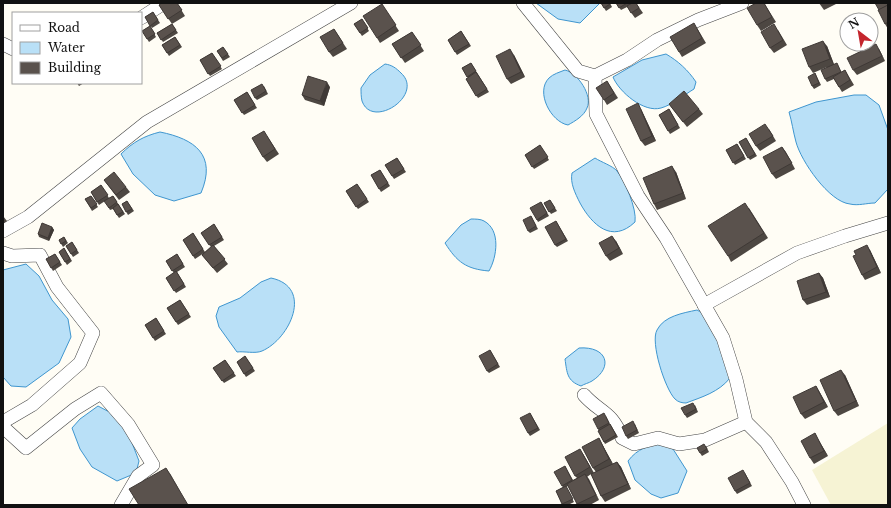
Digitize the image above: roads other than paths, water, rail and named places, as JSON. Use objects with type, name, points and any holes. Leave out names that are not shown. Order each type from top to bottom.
[{"type":"street","points":[[142,17],[164,3]]},
{"type":"street","points":[[3,231],[28,217],[147,122],[351,3]]},
{"type":"street","points":[[523,3],[578,71],[595,76],[626,60],[657,40],[698,20],[742,3]]},
{"type":"street","points":[[3,44],[12,48]]},
{"type":"street","points":[[595,76],[596,114],[615,148],[638,196],[666,238],[723,338],[736,379],[746,422],[766,442],[792,482],[804,505]]},
{"type":"street","points":[[704,304],[797,253],[888,223]]},
{"type":"street","points":[[3,253],[12,256],[40,255],[58,286],[93,333],[80,363],[32,405],[3,422]]},
{"type":"street","points":[[3,427],[26,448],[75,409],[101,393],[128,424],[153,465],[138,476],[121,505]]},
{"type":"street","points":[[584,395],[607,413],[618,426],[622,438],[634,444],[658,438],[679,444],[705,440],[746,422]]},
{"type":"water","points":[[536,3],[600,3],[580,23],[558,19]]},
{"type":"water","points":[[666,54],[682,66],[696,82],[694,89],[674,102],[661,108],[654,109],[647,107],[626,95],[616,83],[613,77],[642,60]]},
{"type":"water","points":[[385,64],[394,67],[401,73],[407,82],[406,91],[402,99],[394,106],[385,111],[376,112],[368,109],[362,101],[361,88],[370,75]]},
{"type":"water","points":[[565,70],[570,72],[579,80],[588,97],[587,108],[584,113],[568,125],[562,123],[551,113],[544,98],[545,84],[549,78]]},
{"type":"water","points":[[854,95],[866,95],[879,105],[888,130],[888,189],[875,203],[859,205],[842,202],[825,189],[817,179],[799,150],[789,112],[816,102]]},
{"type":"water","points":[[160,132],[183,139],[193,144],[200,151],[206,168],[205,180],[201,193],[174,201],[155,195],[133,174],[121,154],[139,140]]},
{"type":"water","points":[[595,158],[615,169],[627,188],[634,210],[635,222],[627,228],[618,231],[603,229],[590,218],[576,196],[572,184],[572,173]]},
{"type":"water","points":[[471,219],[480,219],[484,221],[493,231],[496,244],[494,259],[489,271],[468,266],[458,260],[445,243],[461,225]]},
{"type":"water","points":[[26,264],[39,276],[52,300],[68,319],[71,337],[59,363],[26,387],[11,386],[3,377],[3,270]]},
{"type":"water","points":[[271,278],[284,283],[292,292],[294,302],[293,313],[288,325],[281,336],[272,345],[262,351],[237,352],[219,327],[216,316],[219,307],[240,298],[261,282]]},
{"type":"water","points":[[697,310],[706,315],[713,327],[724,355],[730,378],[721,387],[710,394],[683,403],[675,399],[667,386],[657,354],[655,336],[660,325],[664,321],[680,314]]},
{"type":"water","points":[[579,348],[596,350],[604,358],[605,364],[599,375],[592,381],[581,386],[573,382],[568,376],[565,359]]},
{"type":"water","points":[[98,406],[117,416],[129,435],[139,461],[136,473],[117,481],[92,467],[80,449],[72,428],[80,419]]},
{"type":"water","points":[[663,443],[673,449],[687,471],[678,493],[661,498],[651,494],[635,480],[628,461],[640,450]]}]
